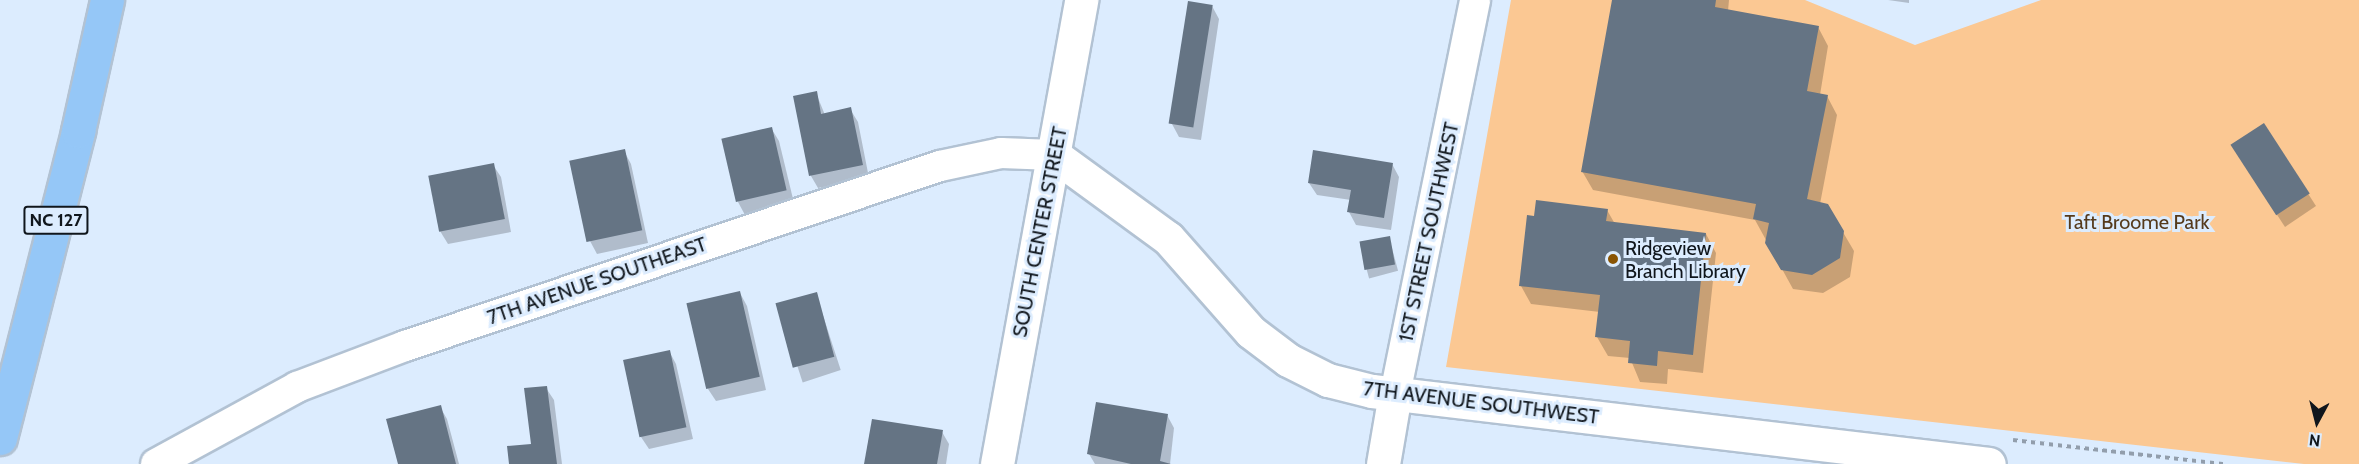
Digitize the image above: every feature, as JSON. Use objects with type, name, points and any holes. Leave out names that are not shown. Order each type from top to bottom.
[{"type":"main road","name":"NC 127","points":[[0,438],[78,131],[107,0]]},
{"type":"street","name":"SOUTH CENTER STREET","points":[[997,464],[1081,0]]},
{"type":"street","name":"1ST STREET SOUTHWEST","points":[[1383,464],[1395,394],[1475,0]]},
{"type":"street","name":"7TH AVENUE SOUTHEAST","points":[[156,464],[297,387],[405,346],[940,166],[1001,153],[1054,155]]},
{"type":"street","name":"7TH AVENUE SOUTHWEST","points":[[1054,155],[1168,238],[1251,332],[1288,360],[1328,380],[1395,394],[1989,464]]},
{"type":"green space","name":"Taft Broome Park","points":[[1511,0],[1805,0],[1915,45],[2041,0],[2359,0],[2359,464],[2304,464],[1446,367]]},
{"type":"building","points":[[1612,0],[1716,0],[1715,7],[1819,26],[1807,91],[1828,95],[1807,199],[1828,204],[1844,231],[1840,258],[1812,275],[1781,270],[1765,243],[1769,223],[1753,219],[1756,204],[1581,172]]},
{"type":"building","points":[[1188,1],[1213,5],[1193,127],[1169,123]]},
{"type":"building","points":[[817,91],[821,114],[851,107],[863,165],[809,176],[793,96]]},
{"type":"building","points":[[2264,123],[2310,193],[2276,215],[2230,145]]},
{"type":"building","points":[[772,127],[787,190],[736,202],[721,139]]},
{"type":"building","points":[[625,149],[642,230],[587,242],[569,161]]},
{"type":"building","points":[[1313,150],[1393,163],[1384,218],[1347,212],[1351,190],[1308,183]]},
{"type":"building","points":[[494,163],[505,219],[439,232],[428,176]]},
{"type":"building","name":"Ridgeview Branch Library","points":[[1536,200],[1608,209],[1606,221],[1706,233],[1693,355],[1658,351],[1657,366],[1628,363],[1630,341],[1595,337],[1600,295],[1519,286],[1527,215],[1534,216]]},
{"type":"building","points":[[1390,236],[1395,265],[1365,270],[1359,241]]},
{"type":"building","points":[[740,291],[760,377],[706,389],[686,303]]},
{"type":"building","points":[[817,292],[834,357],[793,368],[775,303]]},
{"type":"building","points":[[670,350],[686,427],[639,437],[623,360]]},
{"type":"building","points":[[547,386],[557,464],[509,464],[507,446],[531,444],[524,388]]},
{"type":"building","points":[[1096,402],[1168,414],[1160,461],[1171,464],[1131,464],[1087,454]]},
{"type":"building","points":[[441,405],[456,464],[398,464],[386,419]]},
{"type":"building","points":[[872,419],[943,430],[937,464],[864,464]]},
{"type":"place","name":"Ridgeview Branch Library","points":[[1613,259]]}]
